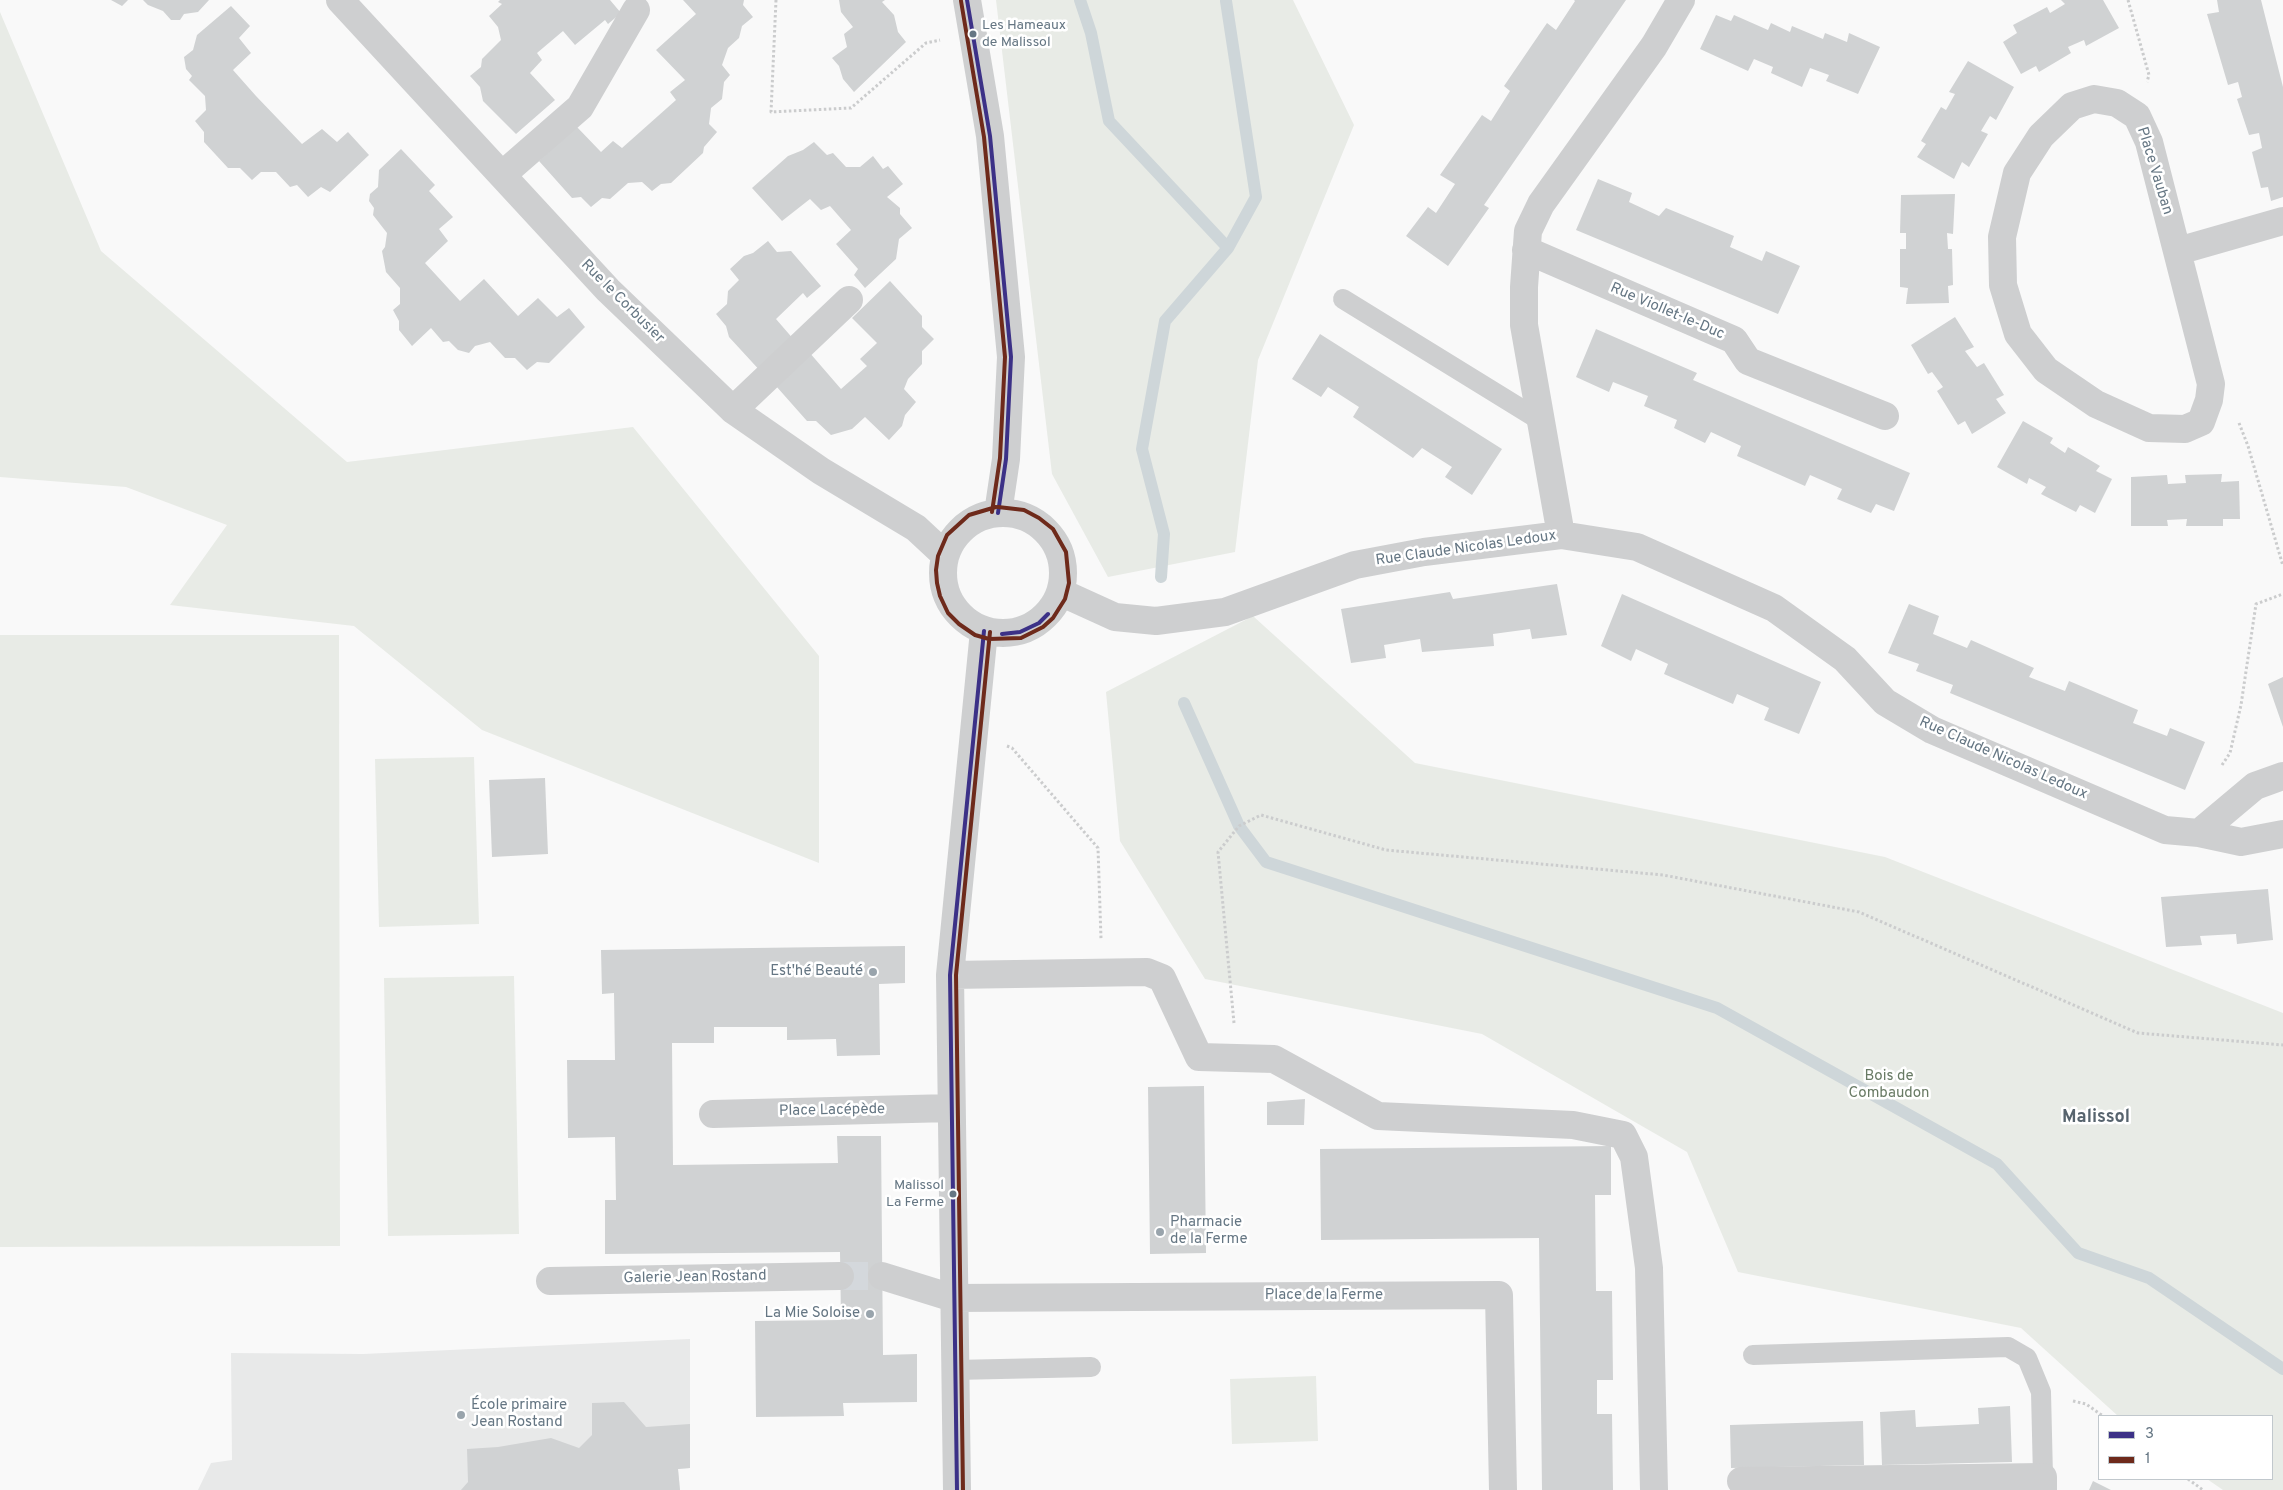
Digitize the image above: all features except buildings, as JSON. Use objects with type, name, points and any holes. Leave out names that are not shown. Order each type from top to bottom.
[{"type":"street","name":"Rue le Corbusier","points":[[340,0],[608,290],[733,410],[821,471],[916,528],[945,555]]},
{"type":"street","points":[[967,0],[990,136],[1011,357],[1006,459],[998,513]]},
{"type":"street","points":[[1561,535],[1524,325],[1528,231],[1541,204],[1654,46],[1681,0]]},
{"type":"street","points":[[502,175],[580,107],[636,10]]},
{"type":"street","name":"Place Vauban","points":[[2094,99],[2117,103],[2137,116],[2149,142],[2211,384],[2209,400],[2201,422],[2185,429],[2149,428],[2096,404],[2046,370],[2018,334],[2003,285],[2002,237],[2017,173],[2041,136],[2072,106],[2094,99]]},
{"type":"street","points":[[2178,251],[2283,221]]},
{"type":"street","name":"Rue Viollet-le-Duc","points":[[1526,250],[1734,340],[1748,361],[1885,416]]},
{"type":"street","points":[[733,410],[849,300]]},
{"type":"street","points":[[998,513],[1023,516],[1036,523],[1048,533],[1060,553],[1062,565],[1060,592],[1054,607],[1039,622],[1020,632],[1002,634],[984,631],[962,619],[946,594],[942,570],[945,555],[952,539],[972,521],[998,513]]},
{"type":"street","name":"Rue Claude Nicolas Ledoux","points":[[1060,592],[1115,617],[1156,621],[1225,612],[1355,565],[1424,552],[1561,535],[1637,547],[1774,608],[1845,658],[1885,702],[1932,730],[2165,830],[2198,833],[2241,842],[2283,834]]},
{"type":"street","points":[[958,1490],[950,975],[984,631]]},
{"type":"street","points":[[2198,833],[2255,786],[2283,776]]},
{"type":"street","points":[[950,975],[1147,972],[1162,978],[1199,1057],[1274,1059],[1378,1116],[1572,1125],[1623,1135],[1634,1157],[1649,1268],[1654,1490]]},
{"type":"street","name":"Place Lacépède","points":[[713,1114],[951,1108]]},
{"type":"street","name":"Galerie Jean Rostand","points":[[550,1281],[840,1276]]},
{"type":"street","points":[[882,1276],[954,1298]]},
{"type":"street","name":"Place de la Ferme","points":[[954,1298],[1499,1295],[1502,1490]]},
{"type":"street","points":[[1741,1481],[2043,1483]]},
{"type":"lane","points":[[1344,299],[1541,421]]},
{"type":"lane","points":[[1753,1355],[2008,1348],[2026,1358],[2041,1392],[2043,1483]]},
{"type":"lane","points":[[955,1370],[1091,1367]]},
{"type":"path","points":[[776,0],[771,112],[851,108],[926,43],[972,34]]},
{"type":"path","points":[[2128,0],[2149,75],[2137,116]]},
{"type":"path","points":[[2211,384],[2229,398],[2248,446],[2283,566]]},
{"type":"path","points":[[2220,769],[2230,753],[2241,705],[2256,604],[2283,594]]},
{"type":"path","points":[[973,737],[1012,748],[1098,848],[1102,973]]},
{"type":"path","points":[[1238,1058],[1218,852],[1239,826],[1261,815],[1386,850],[1663,875],[1860,912],[2138,1034],[2283,1045]]},
{"type":"path","points":[[2189,1480],[2204,1490]]},
{"type":"shaded area","name":"École primaire Jean Rostand","points":[[690,1339],[690,1468],[678,1469],[680,1490],[198,1490],[211,1463],[232,1460],[231,1353],[363,1354]]},
{"type":"green space","points":[[996,0],[1293,0],[1354,125],[1258,360],[1235,552],[1108,577],[1052,474]]},
{"type":"green space","points":[[0,12],[101,251],[347,462],[633,427],[819,656],[819,863],[482,730],[354,626],[170,605],[227,525],[126,487],[0,477]]},
{"type":"green space","name":"Bois de Combaudon","points":[[1253,616],[1415,763],[1885,857],[2283,1013],[2283,1490],[2223,1490],[2208,1480],[2273,1480],[2273,1415],[2117,1415],[2021,1328],[1738,1272],[1687,1152],[1482,1034],[1205,979],[1120,841],[1106,692]]},
{"type":"green space","points":[[0,635],[339,635],[340,1246],[0,1247]]},
{"type":"green space","points":[[474,757],[479,924],[379,927],[375,759]]},
{"type":"green space","points":[[514,976],[519,1234],[388,1236],[384,978]]},
{"type":"green space","points":[[1316,1376],[1318,1441],[1232,1444],[1230,1379]]},
{"type":"waterway","points":[[1080,0],[1091,33],[1109,121],[1228,248],[1165,321],[1142,449],[1164,534],[1161,577]]},
{"type":"waterway","points":[[1226,1],[1256,197],[1228,248]]},
{"type":"waterway","points":[[1184,703],[1239,826],[1266,862],[1717,1008],[1997,1164],[2078,1253],[2149,1278],[2283,1369]]},
{"type":"tunnel","points":[[840,1276],[882,1276]]},
{"type":"transit line","name":"3","points":[[967,0],[990,136],[1011,357],[1006,459],[998,513]]},
{"type":"transit line","name":"1","points":[[961,1],[984,137],[1005,357],[1000,458],[992,512]]},
{"type":"transit line","name":"1","points":[[996,507],[969,515],[947,535],[938,556],[937,583],[940,596],[948,613],[959,624],[975,635],[989,639],[1021,638],[1043,627],[1053,618],[1065,599],[1069,583],[1066,552],[1053,529],[1039,518],[1024,510],[998,507]]},
{"type":"transit line","name":"3","points":[[1002,634],[1020,632],[1039,623],[1048,614]]},
{"type":"transit line","name":"3","points":[[957,1490],[950,975],[984,631]]},
{"type":"transit line","name":"1","points":[[963,1490],[956,975],[990,632]]},
{"type":"place","name":"Les Hameaux de Malissol","points":[[973,34]]},
{"type":"place","name":"Est'hé Beauté","points":[[873,972]]},
{"type":"place","name":"Malissol La Ferme","points":[[953,1194]]},
{"type":"place","name":"Pharmacie de la Ferme","points":[[1160,1232]]},
{"type":"place","name":"La Mie Soloise","points":[[870,1314]]},
{"type":"place","name":"École primaire Jean Rostand","points":[[461,1415]]},
{"type":"district","name":"Malissol","points":[[2096,1118]]}]
